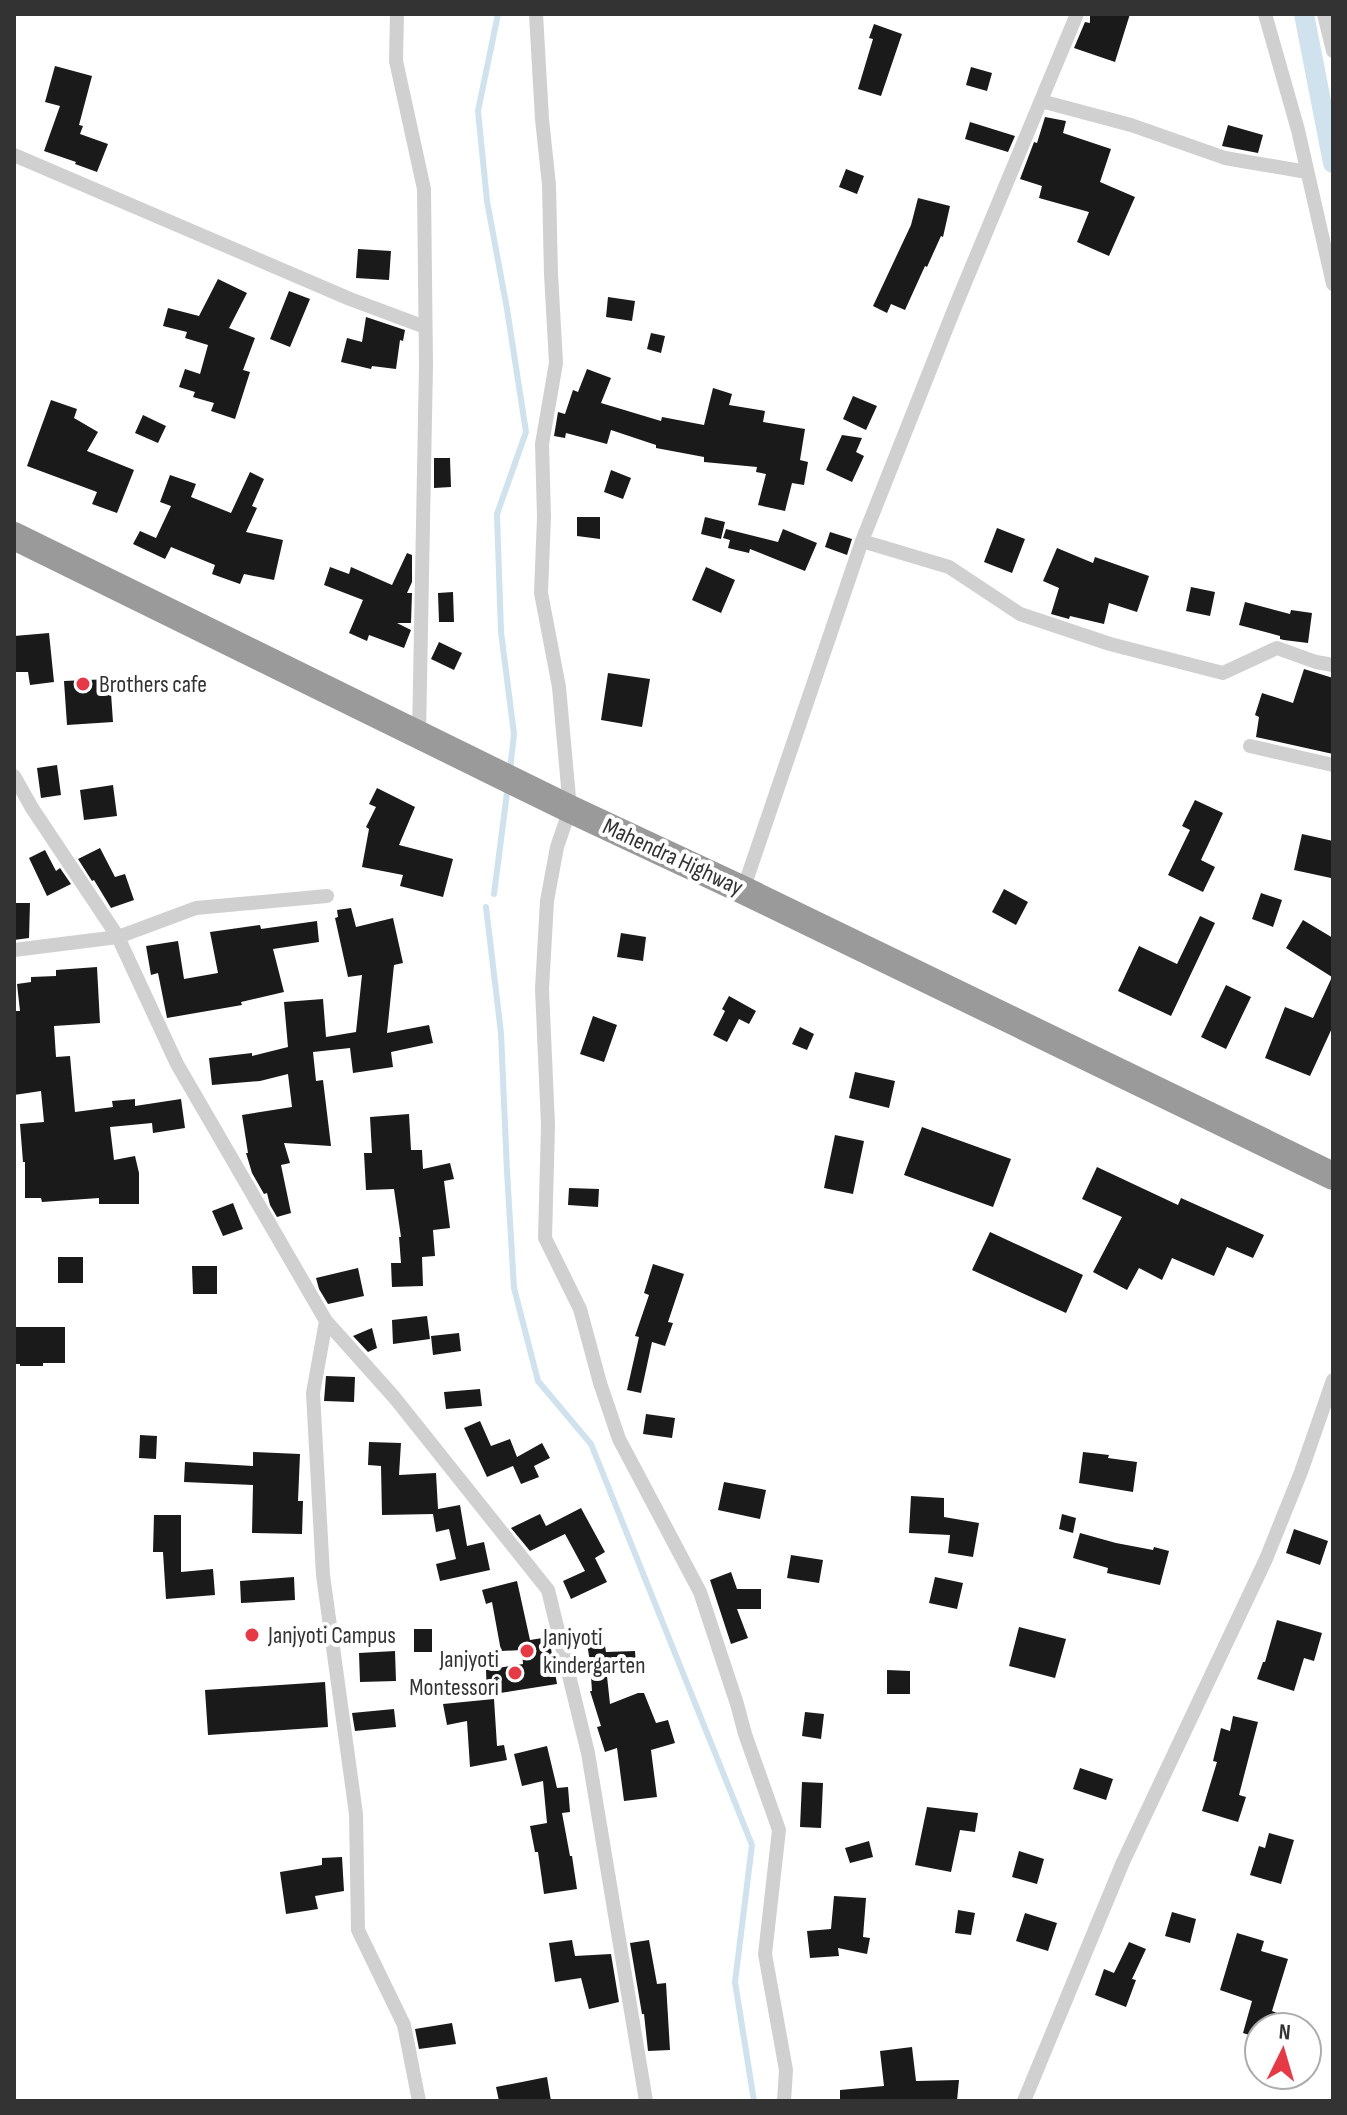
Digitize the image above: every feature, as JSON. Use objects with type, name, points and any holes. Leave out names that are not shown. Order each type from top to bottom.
[{"type":"highway","name":"Mahendra Highway","points":[[14,536],[562,805],[1333,1176]]},
{"type":"street","points":[[397,14],[396,61],[424,189],[419,735]]},
{"type":"street","points":[[536,14],[549,185],[556,363],[542,444],[544,517],[541,593],[559,687],[562,805],[547,901],[542,975],[548,1125],[545,1238],[580,1309],[619,1439],[700,1592],[779,1830],[765,1954],[786,2070],[784,2101]]},
{"type":"street","points":[[743,890],[862,541],[1077,14]]},
{"type":"street","points":[[1265,14],[1298,130],[1333,284]]},
{"type":"street","points":[[1324,14],[1333,51]]},
{"type":"street","points":[[1041,101],[1131,125],[1225,158],[1307,172]]},
{"type":"street","points":[[14,155],[350,299],[425,327]]},
{"type":"street","points":[[862,541],[949,567],[1020,614],[1110,644],[1223,673],[1277,648],[1333,665]]},
{"type":"street","points":[[1250,746],[1333,765]]},
{"type":"street","points":[[14,776],[118,937],[177,1064],[326,1321],[394,1397],[548,1590],[588,1753],[646,2101]]},
{"type":"street","points":[[14,950],[118,937],[196,908],[327,896]]},
{"type":"street","points":[[326,1321],[313,1393],[323,1575],[356,1814],[358,1930],[404,2025],[419,2101]]},
{"type":"street","points":[[1024,2101],[1123,1862],[1266,1559],[1333,1380]]},
{"type":"building","points":[[1090,14],[1130,14],[1115,62],[1074,48],[1085,22],[1090,23]]},
{"type":"building","points":[[874,24],[902,34],[881,96],[858,89],[873,39],[869,38]]},
{"type":"building","points":[[55,66],[92,76],[79,125],[83,126],[80,134],[108,144],[97,172],[44,151],[60,106],[45,102]]},
{"type":"building","points":[[971,67],[992,73],[987,91],[966,85]]},
{"type":"building","points":[[1045,117],[1066,121],[1063,133],[1111,149],[1100,182],[1135,197],[1109,256],[1077,242],[1089,212],[1039,198],[1042,186],[1020,179]]},
{"type":"building","points":[[970,122],[1015,136],[1008,152],[965,139]]},
{"type":"building","points":[[1228,125],[1263,135],[1258,153],[1222,146]]},
{"type":"building","points":[[846,169],[864,176],[857,194],[839,187]]},
{"type":"building","points":[[918,198],[950,206],[943,237],[925,266],[905,310],[891,304],[887,313],[873,306],[911,225]]},
{"type":"building","points":[[358,249],[391,251],[389,280],[356,278]]},
{"type":"building","points":[[218,279],[247,293],[229,328],[255,338],[243,370],[250,372],[235,419],[211,411],[214,403],[193,397],[195,392],[179,387],[185,369],[200,374],[208,345],[185,338],[187,332],[163,326],[168,308],[199,316]]},
{"type":"building","points":[[289,291],[310,299],[290,347],[270,339]]},
{"type":"building","points":[[608,297],[635,301],[632,321],[606,317]]},
{"type":"building","points":[[366,317],[405,330],[403,341],[400,340],[396,369],[372,366],[371,369],[341,362],[347,338],[362,342]]},
{"type":"building","points":[[651,333],[665,336],[661,353],[647,349]]},
{"type":"building","points":[[587,369],[611,378],[601,403],[661,421],[662,417],[704,425],[713,388],[732,394],[729,405],[765,411],[763,422],[805,429],[800,460],[808,462],[804,485],[792,483],[785,511],[758,505],[766,474],[756,472],[757,467],[704,462],[704,457],[656,448],[656,445],[611,430],[607,444],[566,433],[565,438],[554,436],[558,412],[565,414],[573,390],[578,392]]},
{"type":"building","points":[[853,396],[877,406],[866,430],[843,419]]},
{"type":"building","points":[[51,400],[77,409],[74,418],[98,432],[87,451],[134,470],[117,513],[92,504],[97,492],[27,466]]},
{"type":"building","points":[[143,415],[166,426],[158,443],[135,433]]},
{"type":"building","points":[[842,435],[862,438],[856,452],[864,456],[852,482],[826,470]]},
{"type":"building","points":[[434,458],[450,458],[451,487],[434,488]]},
{"type":"building","points":[[611,470],[631,478],[623,499],[604,492]]},
{"type":"building","points":[[250,472],[264,479],[252,506],[257,508],[246,532],[283,540],[274,580],[244,574],[240,584],[212,574],[215,565],[171,547],[165,559],[133,544],[140,531],[156,538],[171,506],[160,502],[170,475],[196,484],[191,497],[231,513]]},
{"type":"building","points":[[577,517],[600,517],[600,539],[577,536]]},
{"type":"building","points":[[705,517],[725,522],[721,539],[701,534]]},
{"type":"building","points":[[997,528],[1025,539],[1012,573],[984,562]]},
{"type":"building","points":[[726,529],[778,542],[783,529],[817,543],[805,571],[750,549],[749,553],[728,548],[730,540],[723,538]]},
{"type":"building","points":[[830,532],[852,539],[847,555],[825,547]]},
{"type":"building","points":[[1057,548],[1093,563],[1095,557],[1149,576],[1137,612],[1109,603],[1104,624],[1051,614],[1059,588],[1043,581]]},
{"type":"building","points":[[407,553],[412,555],[412,582],[407,593],[412,593],[411,623],[397,623],[411,630],[404,648],[369,635],[367,641],[349,633],[363,600],[324,585],[330,567],[349,574],[351,567],[392,585]]},
{"type":"building","points":[[706,567],[735,580],[721,613],[692,600]]},
{"type":"building","points":[[1191,587],[1215,592],[1210,616],[1186,611]]},
{"type":"building","points":[[453,592],[454,622],[439,622],[438,593]]},
{"type":"building","points":[[1245,602],[1290,614],[1291,610],[1312,613],[1308,643],[1280,639],[1280,636],[1239,625]]},
{"type":"building","points":[[49,633],[54,682],[30,685],[28,672],[14,672],[14,636]]},
{"type":"building","points":[[439,642],[462,653],[454,670],[431,659]]},
{"type":"building","points":[[1304,669],[1333,678],[1333,754],[1256,737],[1259,717],[1255,715],[1262,693],[1293,703]]},
{"type":"building","points":[[608,673],[650,679],[642,727],[601,720]]},
{"type":"building","points":[[110,679],[113,722],[67,725],[64,681]]},
{"type":"building","points":[[57,765],[61,795],[41,798],[37,768]]},
{"type":"building","points":[[113,785],[117,816],[84,820],[80,790]]},
{"type":"building","points":[[377,788],[415,807],[399,845],[453,859],[443,897],[400,886],[403,875],[362,867],[369,829],[366,827],[376,807],[369,804]]},
{"type":"building","points":[[1195,800],[1223,813],[1201,860],[1215,867],[1203,892],[1168,875],[1190,830],[1182,826]]},
{"type":"building","points":[[1302,834],[1333,841],[1331,878],[1294,870]]},
{"type":"building","points":[[100,848],[115,877],[125,874],[134,900],[111,908],[92,881],[78,859]]},
{"type":"building","points":[[45,850],[56,871],[60,868],[71,884],[47,896],[29,858]]},
{"type":"building","points":[[1004,889],[1028,902],[1016,925],[992,912]]},
{"type":"building","points":[[1261,893],[1282,900],[1273,927],[1252,919]]},
{"type":"building","points":[[14,903],[30,903],[29,938],[14,940]]},
{"type":"building","points":[[351,908],[356,927],[393,918],[403,963],[394,965],[387,1033],[429,1025],[433,1043],[391,1052],[393,1067],[353,1073],[350,1048],[313,1052],[316,1081],[323,1080],[331,1146],[284,1143],[290,1163],[281,1165],[291,1213],[277,1217],[267,1193],[264,1194],[252,1173],[246,1153],[242,1115],[292,1107],[288,1074],[260,1081],[212,1085],[209,1058],[252,1053],[252,1056],[288,1047],[284,1002],[323,999],[326,1037],[356,1032],[362,975],[348,977],[335,918],[338,917],[337,910]]},
{"type":"building","points":[[1200,916],[1215,923],[1171,1016],[1118,991],[1139,946],[1177,964]]},
{"type":"building","points":[[1303,920],[1333,938],[1333,1026],[1310,1076],[1265,1058],[1285,1007],[1313,1018],[1332,977],[1286,948]]},
{"type":"building","points":[[317,921],[319,942],[273,949],[284,992],[241,1002],[242,1005],[167,1018],[158,973],[151,975],[146,946],[178,941],[184,979],[218,973],[210,932]]},
{"type":"building","points":[[621,933],[646,937],[643,961],[617,957]]},
{"type":"building","points":[[97,967],[100,1023],[54,1026],[56,1057],[70,1056],[75,1112],[113,1107],[112,1101],[135,1099],[135,1106],[181,1099],[185,1128],[153,1133],[152,1123],[110,1127],[114,1160],[135,1156],[139,1173],[139,1204],[99,1204],[99,1198],[42,1202],[41,1198],[25,1198],[25,1162],[20,1124],[44,1122],[41,1091],[14,1095],[14,1011],[20,1011],[17,984],[31,982],[31,977],[56,976],[56,970]]},
{"type":"building","points":[[1226,985],[1251,997],[1226,1049],[1201,1037]]},
{"type":"building","points":[[729,996],[756,1011],[749,1024],[739,1019],[727,1042],[713,1035]]},
{"type":"building","points":[[593,1016],[617,1025],[604,1062],[580,1054]]},
{"type":"building","points":[[800,1027],[814,1034],[807,1050],[792,1044]]},
{"type":"building","points":[[855,1072],[895,1081],[889,1108],[849,1098]]},
{"type":"building","points":[[409,1114],[411,1150],[422,1150],[423,1169],[450,1163],[454,1179],[444,1181],[450,1228],[433,1230],[435,1256],[422,1257],[423,1286],[392,1287],[391,1263],[401,1263],[401,1237],[394,1189],[366,1190],[364,1153],[372,1153],[370,1117]]},
{"type":"building","points":[[922,1127],[1011,1159],[993,1207],[904,1175]]},
{"type":"building","points":[[835,1135],[864,1141],[853,1194],[824,1188]]},
{"type":"building","points":[[1097,1167],[1178,1205],[1181,1198],[1264,1235],[1253,1258],[1227,1247],[1214,1276],[1172,1258],[1162,1280],[1139,1268],[1127,1290],[1093,1272],[1122,1217],[1082,1199]]},
{"type":"building","points":[[569,1188],[599,1189],[598,1207],[568,1205]]},
{"type":"building","points":[[233,1203],[243,1229],[223,1236],[212,1211]]},
{"type":"building","points":[[990,1232],[1083,1275],[1066,1313],[972,1270]]},
{"type":"building","points":[[58,1257],[83,1257],[83,1283],[58,1283]]},
{"type":"building","points":[[653,1264],[684,1274],[668,1322],[673,1323],[665,1346],[652,1342],[641,1393],[627,1390],[639,1337],[635,1336],[649,1295],[644,1293]]},
{"type":"building","points":[[192,1266],[217,1266],[217,1294],[193,1294]]},
{"type":"building","points":[[358,1268],[364,1296],[328,1304],[316,1278]]},
{"type":"building","points":[[427,1316],[430,1339],[393,1344],[392,1320]]},
{"type":"building","points":[[14,1327],[65,1327],[65,1363],[43,1363],[43,1366],[14,1364]]},
{"type":"building","points":[[372,1328],[377,1348],[368,1352],[353,1336]]},
{"type":"building","points":[[459,1333],[461,1351],[433,1355],[431,1336]]},
{"type":"building","points":[[326,1376],[355,1377],[354,1402],[324,1401]]},
{"type":"building","points":[[480,1389],[482,1406],[446,1409],[444,1392]]},
{"type":"building","points":[[646,1414],[675,1418],[672,1438],[643,1434]]},
{"type":"building","points":[[480,1421],[491,1446],[510,1439],[517,1457],[542,1443],[550,1458],[534,1466],[539,1477],[521,1484],[513,1466],[487,1477],[464,1428]]},
{"type":"building","points":[[140,1435],[157,1436],[156,1459],[139,1458]]},
{"type":"building","points":[[369,1442],[401,1443],[399,1475],[436,1473],[438,1509],[460,1505],[467,1546],[484,1542],[490,1570],[440,1581],[436,1564],[456,1559],[449,1529],[436,1532],[433,1514],[382,1515],[381,1466],[368,1465]]},
{"type":"building","points":[[253,1452],[300,1454],[298,1501],[303,1501],[302,1534],[252,1533],[253,1485],[184,1482],[185,1462],[253,1466]]},
{"type":"building","points":[[1083,1452],[1137,1462],[1133,1492],[1079,1483]]},
{"type":"building","points":[[724,1482],[766,1490],[760,1519],[718,1510]]},
{"type":"building","points":[[911,1496],[944,1498],[944,1517],[979,1523],[973,1557],[948,1553],[950,1535],[909,1533]]},
{"type":"building","points":[[581,1508],[605,1552],[595,1558],[607,1582],[571,1599],[563,1581],[585,1571],[565,1534],[530,1551],[511,1528],[540,1514],[546,1526]]},
{"type":"building","points":[[1062,1514],[1076,1518],[1073,1533],[1059,1529]]},
{"type":"building","points":[[154,1515],[181,1515],[181,1572],[213,1569],[215,1595],[166,1599],[163,1552],[153,1552]]},
{"type":"building","points":[[1294,1529],[1328,1541],[1320,1565],[1286,1553]]},
{"type":"building","points":[[1080,1533],[1116,1543],[1169,1551],[1160,1585],[1107,1573],[1108,1568],[1073,1558]]},
{"type":"building","points":[[791,1555],[823,1560],[819,1583],[787,1578]]},
{"type":"building","points":[[731,1572],[737,1589],[761,1589],[761,1609],[737,1609],[748,1638],[731,1644],[710,1580]]},
{"type":"building","points":[[294,1577],[295,1600],[241,1603],[240,1581]]},
{"type":"building","points":[[935,1577],[963,1583],[957,1609],[929,1603]]},
{"type":"building","points":[[517,1581],[530,1640],[549,1637],[557,1684],[487,1695],[486,1670],[523,1664],[522,1650],[501,1651],[492,1602],[486,1604],[482,1590]]},
{"type":"building","points":[[1277,1620],[1322,1633],[1314,1661],[1304,1658],[1294,1691],[1257,1679]]},
{"type":"building","points":[[1019,1627],[1066,1639],[1055,1678],[1009,1666]]},
{"type":"building","points":[[602,1628],[606,1652],[635,1651],[636,1665],[606,1667],[610,1704],[644,1693],[656,1723],[668,1720],[675,1743],[651,1750],[657,1797],[624,1801],[617,1748],[605,1752],[590,1691],[590,1662],[585,1631]]},
{"type":"building","points":[[414,1629],[432,1629],[432,1652],[414,1652]]},
{"type":"building","points":[[395,1651],[396,1681],[360,1682],[359,1653]]},
{"type":"building","points":[[887,1670],[910,1671],[910,1694],[887,1694]]},
{"type":"building","points":[[325,1682],[328,1727],[208,1735],[205,1690]]},
{"type":"building","points":[[494,1699],[497,1746],[504,1745],[507,1760],[470,1767],[467,1721],[447,1725],[443,1704]]},
{"type":"building","points":[[394,1709],[396,1727],[355,1731],[352,1713]]},
{"type":"building","points":[[805,1712],[824,1714],[821,1739],[802,1736]]},
{"type":"building","points":[[1233,1716],[1258,1722],[1239,1795],[1246,1797],[1238,1822],[1202,1811],[1217,1762],[1213,1761],[1221,1728],[1230,1731]]},
{"type":"building","points":[[547,1746],[557,1788],[568,1787],[570,1812],[562,1813],[577,1889],[544,1894],[538,1852],[535,1852],[530,1826],[547,1823],[543,1781],[522,1786],[514,1754]]},
{"type":"building","points":[[1080,1768],[1113,1779],[1106,1800],[1073,1789]]},
{"type":"building","points":[[802,1782],[823,1783],[821,1828],[800,1827]]},
{"type":"building","points":[[927,1807],[978,1813],[975,1832],[960,1830],[951,1872],[915,1865]]},
{"type":"building","points":[[1269,1833],[1294,1840],[1281,1884],[1250,1875],[1259,1846],[1265,1848]]},
{"type":"building","points":[[869,1841],[873,1857],[850,1863],[845,1848]]},
{"type":"building","points":[[1019,1851],[1044,1859],[1037,1884],[1012,1877]]},
{"type":"building","points":[[342,1857],[344,1891],[315,1896],[318,1909],[286,1914],[280,1872],[322,1865],[322,1858]]},
{"type":"building","points":[[834,1896],[866,1898],[863,1937],[870,1938],[867,1954],[838,1948],[839,1956],[810,1958],[807,1931],[831,1929]]},
{"type":"building","points":[[958,1910],[975,1913],[971,1935],[955,1933]]},
{"type":"building","points":[[1172,1912],[1196,1919],[1190,1943],[1165,1936]]},
{"type":"building","points":[[1025,1913],[1057,1923],[1048,1951],[1016,1941]]},
{"type":"building","points":[[1237,1933],[1264,1941],[1261,1951],[1288,1959],[1272,2011],[1249,2011],[1252,2001],[1220,1990]]},
{"type":"building","points":[[572,1940],[575,1956],[611,1954],[619,2002],[589,2009],[581,1978],[555,1982],[549,1943]]},
{"type":"building","points":[[649,1940],[657,1984],[666,1983],[670,2050],[648,2051],[630,1943]]},
{"type":"building","points":[[1129,1942],[1146,1949],[1132,1979],[1136,1980],[1126,2007],[1095,1995],[1104,1969],[1114,1973]]},
{"type":"building","points":[[452,2023],[456,2044],[419,2049],[415,2029]]},
{"type":"building","points":[[912,2047],[916,2081],[959,2080],[957,2101],[840,2101],[840,2090],[884,2086],[880,2051]]},
{"type":"building","points":[[547,2077],[551,2101],[499,2101],[496,2087]]},
{"type":"waterway","points":[[498,14],[478,111],[487,201],[526,432],[497,514],[501,632],[514,734],[510,770]]},
{"type":"waterway","points":[[1304,14],[1333,163]]},
{"type":"waterway","points":[[494,894],[508,785]]},
{"type":"waterway","points":[[486,907],[501,1033],[514,1288],[538,1381],[591,1444],[752,1845],[735,1982],[754,2101]]},
{"type":"place","name":"Brothers cafe","points":[[83,684]]},
{"type":"place","name":"Janjyoti Campus","points":[[252,1635]]},
{"type":"place","name":"Janjyoti kindergarten","points":[[527,1651]]},
{"type":"place","name":"Janjyoti Montessori","points":[[515,1673]]}]
